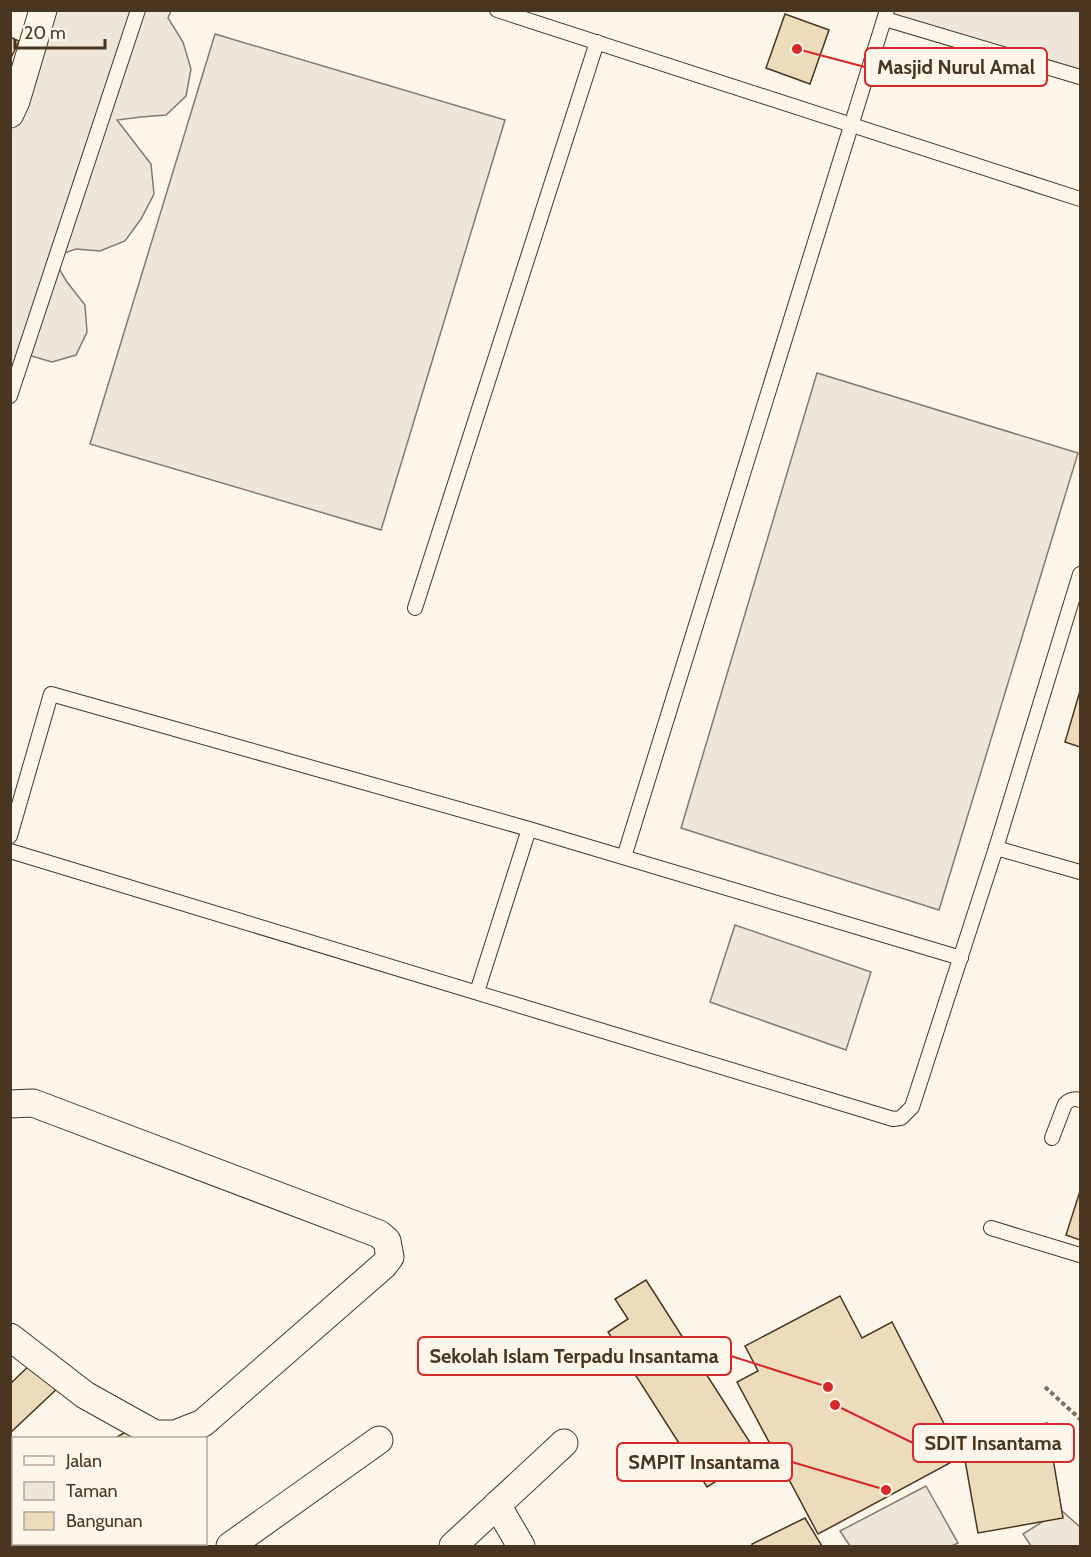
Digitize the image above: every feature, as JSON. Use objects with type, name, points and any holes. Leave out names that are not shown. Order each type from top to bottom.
[{"type":"street","points":[[12,104],[43,10]]},
{"type":"street","points":[[10,1104],[33,1103],[379,1234],[387,1241],[390,1257],[384,1265],[203,1423],[175,1434],[155,1434],[85,1395],[10,1337]]},
{"type":"street","points":[[230,1546],[379,1440]]},
{"type":"street","points":[[453,1546],[564,1443]]},
{"type":"street","points":[[497,1505],[521,1546]]},
{"type":"lane","points":[[10,396],[138,10]]},
{"type":"lane","points":[[497,10],[1080,199]]},
{"type":"lane","points":[[624,856],[886,15],[1080,77]]},
{"type":"lane","points":[[415,608],[597,42]]},
{"type":"lane","points":[[10,851],[893,1119],[901,1118],[912,1107],[996,848],[1080,574]]},
{"type":"lane","points":[[10,836],[51,694],[624,856],[961,958]]},
{"type":"lane","points":[[477,992],[530,829]]},
{"type":"lane","points":[[996,848],[1080,872]]},
{"type":"lane","points":[[1052,1138],[1065,1104],[1069,1100],[1080,1101]]},
{"type":"lane","points":[[990,1228],[1080,1255]]},
{"type":"path","points":[[1046,1388],[1080,1419]]},
{"type":"green space","points":[[49,11],[171,11],[168,18],[183,42],[191,69],[186,96],[166,115],[117,120],[151,164],[154,194],[141,219],[125,241],[100,251],[76,249],[52,257],[67,282],[85,305],[87,332],[76,355],[52,362],[28,355],[11,370],[10,92]]},
{"type":"green space","points":[[883,11],[1080,11],[1080,78],[1025,66]]},
{"type":"green space","points":[[215,34],[505,120],[381,530],[90,444]]},
{"type":"green space","points":[[817,373],[1078,453],[939,910],[681,828]]},
{"type":"green space","points":[[735,925],[871,972],[846,1050],[710,1002]]},
{"type":"green space","points":[[926,1486],[958,1543],[952,1546],[850,1546],[840,1531]]},
{"type":"green space","points":[[1061,1510],[1080,1527],[1080,1546],[1031,1546],[1023,1534]]},
{"type":"building","points":[[785,14],[829,30],[810,84],[766,68]]},
{"type":"building","points":[[10,37],[19,41],[10,60]]},
{"type":"building","points":[[1080,691],[1080,747],[1065,742]]},
{"type":"building","points":[[1080,1191],[1080,1240],[1066,1235]]},
{"type":"building","points":[[646,1280],[758,1455],[707,1487],[608,1332],[628,1319],[615,1299]]},
{"type":"building","points":[[840,1296],[862,1338],[892,1322],[961,1457],[818,1534],[737,1382],[758,1371],[745,1346]]},
{"type":"building","points":[[35,1360],[60,1386],[10,1433],[10,1384]]},
{"type":"building","points":[[1047,1423],[1063,1518],[978,1533],[961,1438]]},
{"type":"building","points":[[138,1425],[146,1437],[117,1437]]},
{"type":"building","points":[[805,1518],[822,1546],[753,1546],[752,1544]]},
{"type":"building","points":[[30,1545],[125,1546],[31,1546]]},
{"type":"place","name":"Masjid Nurul Amal","points":[[797,49]]},
{"type":"place","name":"Sekolah Islam Terpadu Insantama","points":[[828,1387]]},
{"type":"place","name":"SDIT Insantama","points":[[835,1405]]},
{"type":"place","name":"SMPIT Insantama","points":[[886,1490]]}]
